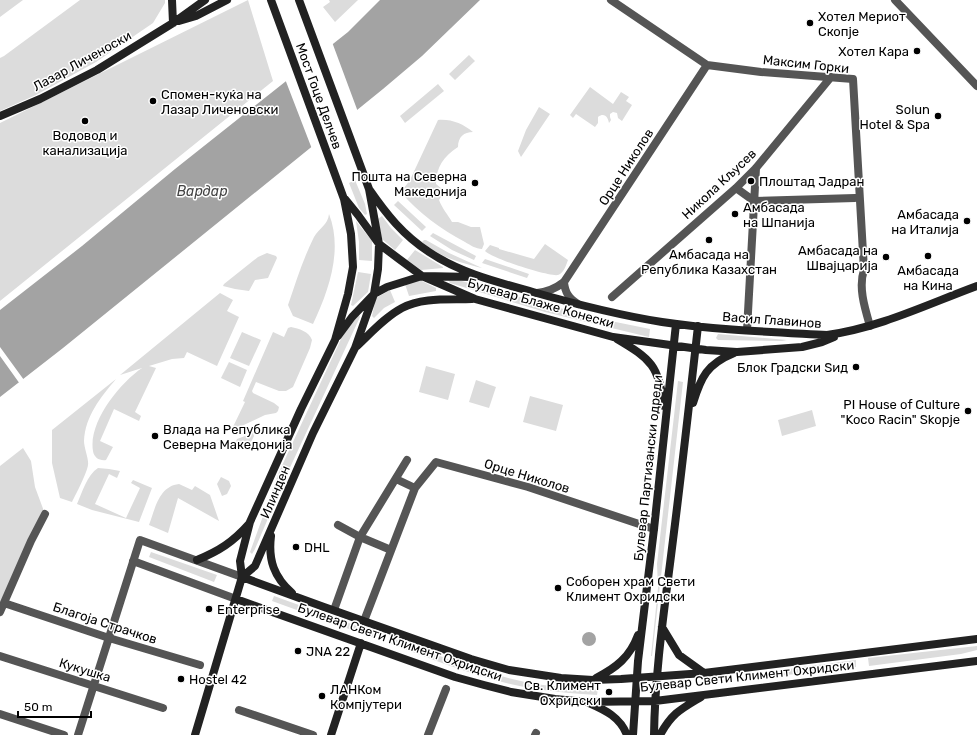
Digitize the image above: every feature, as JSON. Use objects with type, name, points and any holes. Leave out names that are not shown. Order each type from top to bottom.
[{"type":"street","points":[[172,0],[173,23]]},
{"type":"street","points":[[173,23],[205,0]]},
{"type":"street","points":[[173,23],[196,16],[227,0]]},
{"type":"street","name":"Мост Гоце Делчев","points":[[271,0],[344,199]]},
{"type":"street","name":"Мост Гоце Делчев","points":[[299,0],[369,189]]},
{"type":"street","name":"Максим Горки","points":[[611,0],[707,65],[761,72],[853,79],[858,197],[864,270],[867,276],[867,316],[870,326]]},
{"type":"street","points":[[895,0],[975,83]]},
{"type":"street","name":"Лазар Личеноски","points":[[0,116],[40,99],[97,70],[173,23]]},
{"type":"street","name":"Орце Николов","points":[[537,293],[547,292],[564,282],[707,65]]},
{"type":"street","name":"Никола Кљусев","points":[[612,297],[736,188],[756,168],[831,77]]},
{"type":"street","points":[[747,330],[756,168]]},
{"type":"street","points":[[736,188],[754,201],[858,197]]},
{"type":"street","name":"Илинден","points":[[242,577],[255,566],[314,433],[355,348],[374,294],[378,269],[379,244],[369,189]]},
{"type":"street","name":"Булевар Блаже Конески","points":[[369,189],[392,221],[413,241],[437,257],[481,278],[615,314],[698,326]]},
{"type":"street","name":"Илинден","points":[[335,340],[348,294],[353,266],[351,234],[344,199]]},
{"type":"street","name":"Булевар Блаже Конески","points":[[344,199],[358,215],[379,244],[422,276],[475,299],[613,337],[695,349]]},
{"type":"street","name":"Илинден","points":[[195,735],[242,577],[240,561],[250,522],[301,409],[335,340],[352,317],[374,294],[396,284],[422,276],[481,278]]},
{"type":"street","points":[[564,282],[565,290],[569,298],[578,304]]},
{"type":"street","name":"Васил Главинов","points":[[695,349],[737,352],[802,347],[870,326],[977,286]]},
{"type":"street","name":"Илинден","points":[[355,348],[384,321],[404,307],[421,302],[475,299]]},
{"type":"street","name":"Булевар Партизански одреди","points":[[633,735],[642,627],[676,324]]},
{"type":"street","points":[[654,735],[655,700],[662,627],[698,326]]},
{"type":"street","name":"Васил Главинов","points":[[698,326],[827,336],[845,333]]},
{"type":"street","points":[[613,337],[638,352],[652,364],[661,384],[666,420]]},
{"type":"street","points":[[687,421],[701,379],[715,363],[724,357],[737,352]]},
{"type":"street","points":[[334,610],[360,537],[407,460]]},
{"type":"street","name":"Орце Николов","points":[[364,621],[415,488],[436,462],[535,489],[654,529]]},
{"type":"street","points":[[396,479],[415,488]]},
{"type":"street","points":[[0,612],[31,541],[45,514]]},
{"type":"street","points":[[197,560],[223,548],[240,534],[250,522]]},
{"type":"street","points":[[338,525],[360,537],[391,550]]},
{"type":"street","points":[[271,531],[270,552],[274,569],[279,579],[296,597]]},
{"type":"street","name":"Булевар Свети Климент Охридски","points":[[977,639],[704,673],[593,680],[561,678],[509,670],[471,659],[140,540],[133,561],[236,599],[484,686],[536,696],[586,702],[655,700],[705,695],[977,661]]},
{"type":"street","points":[[78,735],[133,561]]},
{"type":"street","name":"Благоја Страчков","points":[[4,603],[109,638],[200,665]]},
{"type":"street","points":[[593,680],[613,669],[623,660],[635,643],[642,627]]},
{"type":"street","points":[[662,627],[679,655],[704,673]]},
{"type":"street","points":[[331,735],[360,643]]},
{"type":"street","name":"Кукушка","points":[[0,656],[163,708]]},
{"type":"street","points":[[428,735],[446,689]]},
{"type":"street","points":[[660,735],[670,718],[679,710],[705,695]]},
{"type":"street","points":[[586,702],[605,710],[614,716],[627,735]]},
{"type":"street","points":[[239,710],[312,735]]},
{"type":"street","points":[[0,714],[64,735]]},
{"type":"shaded area","points":[[0,0],[23,0],[0,17]]},
{"type":"shaded area","points":[[80,0],[165,0],[165,3],[153,23],[96,62],[36,95],[0,111],[0,58]]},
{"type":"shaded area","points":[[248,0],[273,81],[0,301],[0,123]]},
{"type":"shaded area","points":[[329,0],[358,0],[335,22],[323,7],[330,2]]},
{"type":"shaded area","points":[[469,55],[475,61],[455,80],[449,74]]},
{"type":"shaded area","points":[[438,84],[444,91],[405,123],[400,116]]},
{"type":"shaded area","points":[[590,87],[613,104],[621,92],[629,97],[626,101],[632,105],[622,121],[618,118],[617,113],[613,112],[610,114],[611,120],[609,123],[606,116],[603,115],[598,117],[598,123],[595,127],[576,114],[573,118],[570,115]]},
{"type":"shaded area","points":[[539,107],[550,114],[521,157],[518,151],[526,130]]},
{"type":"shaded area","points":[[438,120],[448,120],[457,123],[473,132],[464,134],[459,140],[458,147],[442,162],[437,172],[436,184],[442,189],[442,195],[439,200],[452,222],[458,222],[471,227],[480,227],[484,244],[482,249],[471,246],[439,226],[422,214],[401,192],[410,180]]},
{"type":"shaded area","points":[[355,180],[365,204],[367,214],[365,215],[359,208],[349,183]]},
{"type":"shaded area","points":[[398,201],[426,227],[422,231],[394,205]]},
{"type":"shaded area","points":[[329,214],[335,242],[332,270],[329,284],[313,324],[293,316],[288,305],[310,245],[316,234],[327,221]]},
{"type":"shaded area","points":[[382,216],[403,240],[395,250],[382,239],[378,219]]},
{"type":"shaded area","points":[[356,221],[372,241],[372,261],[359,260],[359,242]]},
{"type":"shaded area","points":[[433,233],[476,256],[474,260],[452,250],[430,236]]},
{"type":"shaded area","points":[[424,240],[482,268],[458,262],[443,256],[422,242]]},
{"type":"shaded area","points":[[545,244],[568,260],[563,271],[558,275],[544,273],[520,266],[498,258],[485,251],[490,245],[534,259]]},
{"type":"shaded area","points":[[415,250],[443,268],[421,270],[407,260]]},
{"type":"shaded area","points":[[267,253],[276,256],[277,258],[268,278],[255,280],[249,291],[223,286],[258,257]]},
{"type":"shaded area","points":[[485,259],[529,274],[527,278],[482,263]]},
{"type":"shaded area","points":[[358,272],[371,274],[368,292],[353,306],[351,305]]},
{"type":"shaded area","points":[[420,280],[436,288],[436,291],[409,296],[405,284]]},
{"type":"shaded area","points":[[448,280],[458,280],[596,318],[650,329],[649,337],[545,312],[450,283]]},
{"type":"shaded area","points":[[390,290],[395,302],[384,308],[374,318],[372,316],[376,298]]},
{"type":"shaded area","points":[[220,293],[233,300],[227,311],[239,317],[217,366],[187,352],[184,358],[172,359],[149,366],[156,368],[135,412],[141,416],[139,421],[114,409],[100,441],[113,447],[106,460],[102,460],[95,456],[93,451],[93,440],[95,428],[107,404],[124,383],[142,368],[120,375]]},
{"type":"shaded area","points":[[359,315],[360,317],[287,474],[252,554],[250,552],[279,472],[341,339],[350,324]]},
{"type":"shaded area","points":[[291,327],[306,332],[312,340],[293,387],[286,391],[279,391],[256,382],[252,391],[253,393],[274,403],[279,407],[278,411],[276,413],[265,415],[231,431],[245,402],[243,401],[273,332],[284,337],[288,328]]},
{"type":"shaded area","points":[[242,332],[261,340],[249,366],[230,358]]},
{"type":"shaded area","points":[[718,334],[787,340],[718,340],[716,338]]},
{"type":"shaded area","points":[[229,362],[247,370],[240,387],[221,378]]},
{"type":"shaded area","points":[[426,366],[455,374],[448,400],[419,392]]},
{"type":"shaded area","points":[[116,379],[95,407],[87,423],[84,441],[88,465],[81,484],[72,502],[60,498],[52,463],[52,430]]},
{"type":"shaded area","points":[[476,380],[496,387],[489,408],[469,402]]},
{"type":"shaded area","points":[[678,381],[683,382],[651,656],[658,588],[657,564]]},
{"type":"shaded area","points":[[530,396],[563,405],[556,431],[523,422]]},
{"type":"shaded area","points":[[812,410],[816,426],[782,436],[778,420]]},
{"type":"shaded area","points":[[253,433],[254,436],[249,446],[243,448],[235,444],[237,439]]},
{"type":"shaded area","points":[[23,448],[31,461],[35,487],[45,514],[0,612],[0,466]]},
{"type":"shaded area","points":[[98,468],[120,471],[117,478],[109,474],[95,504],[126,518],[140,488],[131,483],[133,480],[152,488],[139,522],[92,510],[77,504],[88,480]]},
{"type":"shaded area","points":[[221,477],[229,481],[231,486],[227,494],[222,496],[217,484]]},
{"type":"shaded area","points":[[179,484],[192,490],[195,486],[210,495],[219,521],[178,498],[168,533],[149,525],[162,494],[172,486]]},
{"type":"shaded area","points":[[151,552],[217,575],[214,582],[149,557]]},
{"type":"shaded area","points":[[274,596],[376,633],[374,638],[272,601]]},
{"type":"shaded area","points":[[392,638],[457,662],[508,678],[543,685],[598,689],[597,695],[544,690],[480,676],[389,643]]},
{"type":"shaded area","points":[[977,646],[977,650],[961,654],[869,666],[868,658]]},
{"type":"shaded area","points":[[856,660],[856,667],[778,676],[778,672],[794,668]]},
{"type":"water","name":"Вардар","points":[[380,0],[480,0],[422,56],[383,89],[63,348],[0,397],[0,310],[348,32]]},
{"type":"water","points":[[586,632],[592,632],[596,636],[596,642],[592,646],[586,646],[582,642],[582,636]]},
{"type":"pier","points":[[332,42],[358,112],[312,149],[285,79]]},
{"type":"pier","points":[[0,347],[24,380],[20,384],[0,356]]},
{"type":"place","name":"Хотел Мериот Скопје","points":[[810,23]]},
{"type":"place","name":"Хотел Кара","points":[[917,51]]},
{"type":"place","name":"Спомен-куќа на Лазар Личеновски","points":[[153,101]]},
{"type":"place","name":"Solun Hotel & Spa","points":[[938,116]]},
{"type":"place","name":"Водовод и канализација","points":[[85,121]]},
{"type":"place","name":"Плоштад Јадран","points":[[751,181]]},
{"type":"place","name":"Пошта на Северна Македонија","points":[[475,183]]},
{"type":"place","name":"Амбасада на Шпанија","points":[[735,214]]},
{"type":"place","name":"Амбасада на Италија","points":[[967,221]]},
{"type":"place","name":"Амбасада на Република Казахстан","points":[[709,240]]},
{"type":"place","name":"Амбасада на Кина","points":[[928,256]]},
{"type":"place","name":"Амбасада на Швајцарија","points":[[886,257]]},
{"type":"place","name":"Блок Градски Sид","points":[[856,367]]},
{"type":"place","name":"PI House of Culture \"Koco Racin\" Skopje","points":[[968,411]]},
{"type":"place","name":"Влада на Република Северна Македонија","points":[[155,436]]},
{"type":"place","name":"DHL","points":[[296,547]]},
{"type":"place","name":"Соборен храм Свети Климент Охридски","points":[[558,588]]},
{"type":"place","name":"Enterprise","points":[[209,609]]},
{"type":"place","name":"JNA 22","points":[[298,651]]},
{"type":"place","name":"Hostel 42","points":[[181,679]]},
{"type":"place","name":"Св. Климент Охридски","points":[[609,692]]},
{"type":"place","name":"ЛАНКом Компјутери","points":[[322,696]]}]
